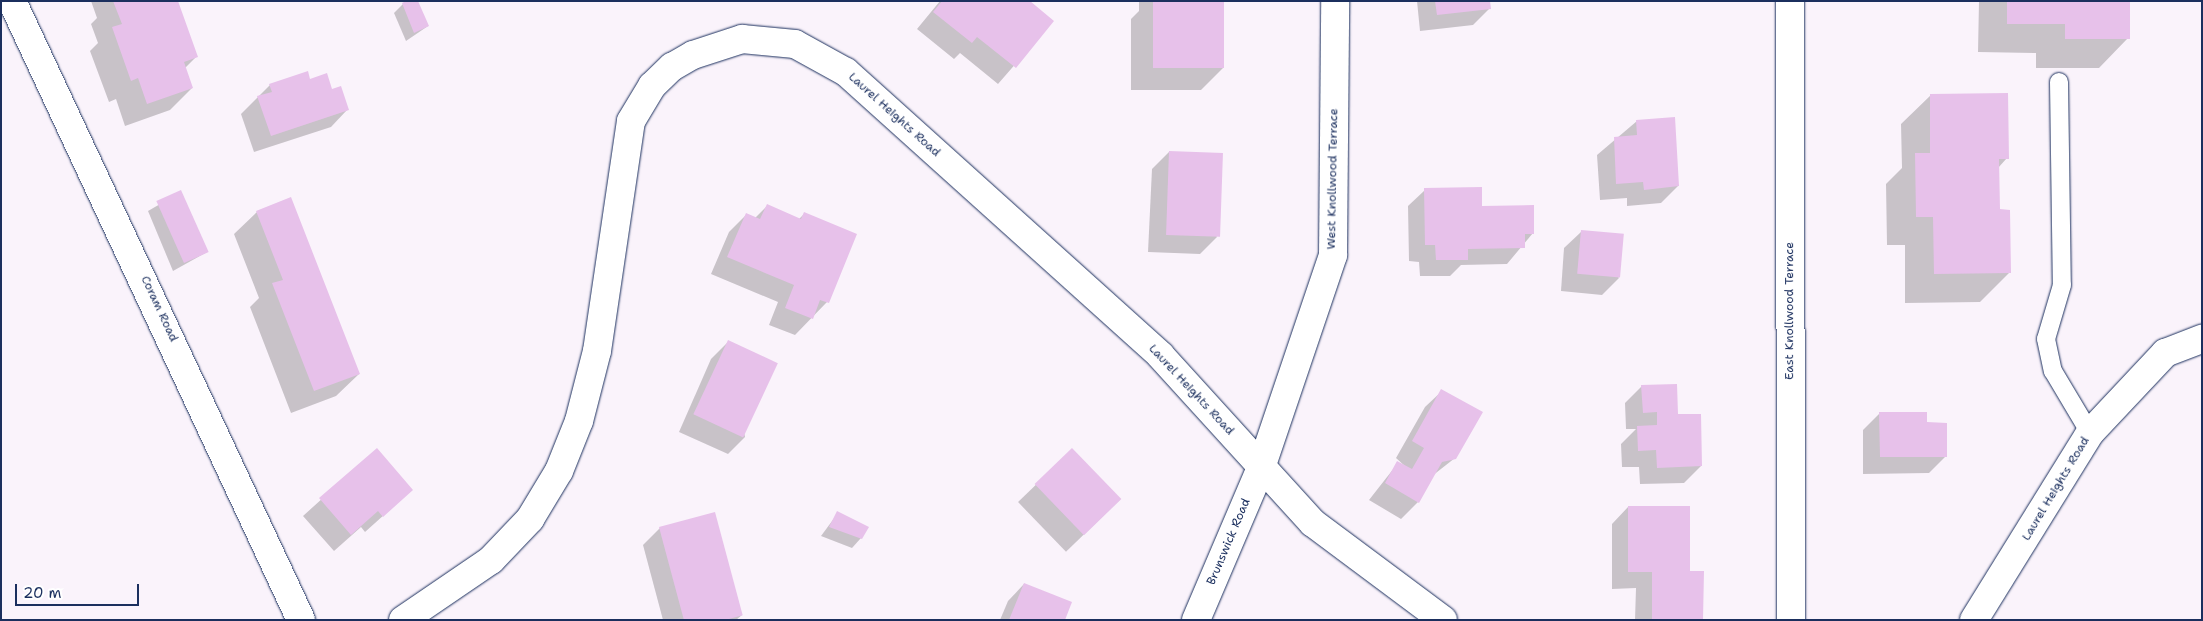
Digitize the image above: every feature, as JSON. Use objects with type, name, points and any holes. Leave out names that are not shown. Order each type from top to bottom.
[{"type":"street","name":"Coram Road","points":[[12,1],[301,620]]},
{"type":"street","name":"West Knollwood Terrace","points":[[1262,465],[1332,256],[1335,1]]},
{"type":"street","name":"East Knollwood Terrace","points":[[1790,1],[1791,620]]},
{"type":"street","name":"Laurel Heights Road","points":[[403,620],[491,560],[530,519],[559,471],[579,421],[597,351],[631,121],[652,86],[672,67],[693,55],[742,39],[795,44],[846,72],[1160,355],[1313,523],[1443,620]]},
{"type":"street","name":"Laurel Heights Road","points":[[1974,620],[2090,433],[2165,353],[2202,339]]},
{"type":"street","name":"Brunswick Road","points":[[1196,620],[1262,465]]},
{"type":"lane","points":[[2059,82],[2062,285],[2046,339],[2053,371],[2090,433]]},
{"type":"building","points":[[113,1],[178,1],[198,57],[184,62],[193,88],[147,104],[138,78],[131,81],[112,27],[122,24]]},
{"type":"building","points":[[418,1],[429,26],[414,33],[402,3]]},
{"type":"building","points":[[942,1],[1030,1],[1054,21],[1016,68],[977,37],[972,43],[933,12]]},
{"type":"building","points":[[1153,1],[1224,1],[1224,68],[1153,68]]},
{"type":"building","points":[[1435,1],[1490,1],[1491,9],[1437,15]]},
{"type":"building","points":[[2007,1],[2130,1],[2130,39],[2065,39],[2065,24],[2007,24]]},
{"type":"building","points":[[308,71],[310,79],[327,73],[332,89],[341,86],[349,110],[271,136],[257,96],[272,92],[269,84]]},
{"type":"building","points":[[2008,93],[2009,159],[1999,159],[2000,209],[2010,210],[2011,273],[1934,274],[1933,217],[1916,217],[1915,153],[1930,153],[1930,94]]},
{"type":"building","points":[[1675,117],[1679,186],[1644,190],[1643,182],[1616,184],[1614,137],[1637,135],[1636,120]]},
{"type":"building","points":[[1169,151],[1223,153],[1220,237],[1166,235]]},
{"type":"building","points":[[1482,187],[1482,206],[1534,205],[1534,234],[1525,234],[1525,248],[1468,249],[1468,260],[1436,260],[1435,245],[1425,245],[1424,188]]},
{"type":"building","points":[[181,190],[209,252],[184,263],[156,201]]},
{"type":"building","points":[[291,197],[360,374],[314,391],[272,283],[283,280],[256,211]]},
{"type":"building","points":[[767,204],[801,219],[804,212],[857,234],[829,303],[820,300],[813,319],[785,308],[794,285],[727,257],[746,213],[760,219]]},
{"type":"building","points":[[1581,230],[1624,234],[1620,278],[1577,274]]},
{"type":"building","points":[[728,340],[778,363],[743,438],[693,414]]},
{"type":"building","points":[[1677,384],[1678,414],[1701,414],[1702,466],[1657,468],[1656,450],[1638,451],[1637,426],[1657,425],[1657,412],[1643,413],[1641,385]]},
{"type":"building","points":[[1441,389],[1483,412],[1456,459],[1442,462],[1419,503],[1385,483],[1397,461],[1412,469],[1424,448],[1412,441]]},
{"type":"building","points":[[1879,412],[1927,412],[1927,422],[1947,423],[1947,457],[1880,457]]},
{"type":"building","points":[[377,448],[413,490],[383,517],[378,511],[351,535],[319,498]]},
{"type":"building","points":[[1072,448],[1121,499],[1084,535],[1035,484]]},
{"type":"building","points":[[1628,506],[1690,506],[1690,571],[1704,571],[1703,620],[1652,620],[1652,572],[1628,572]]},
{"type":"building","points":[[837,511],[869,527],[862,539],[829,527]]},
{"type":"building","points":[[715,512],[743,615],[725,620],[684,620],[659,527]]},
{"type":"building","points":[[1024,583],[1072,602],[1065,620],[1009,620]]}]
